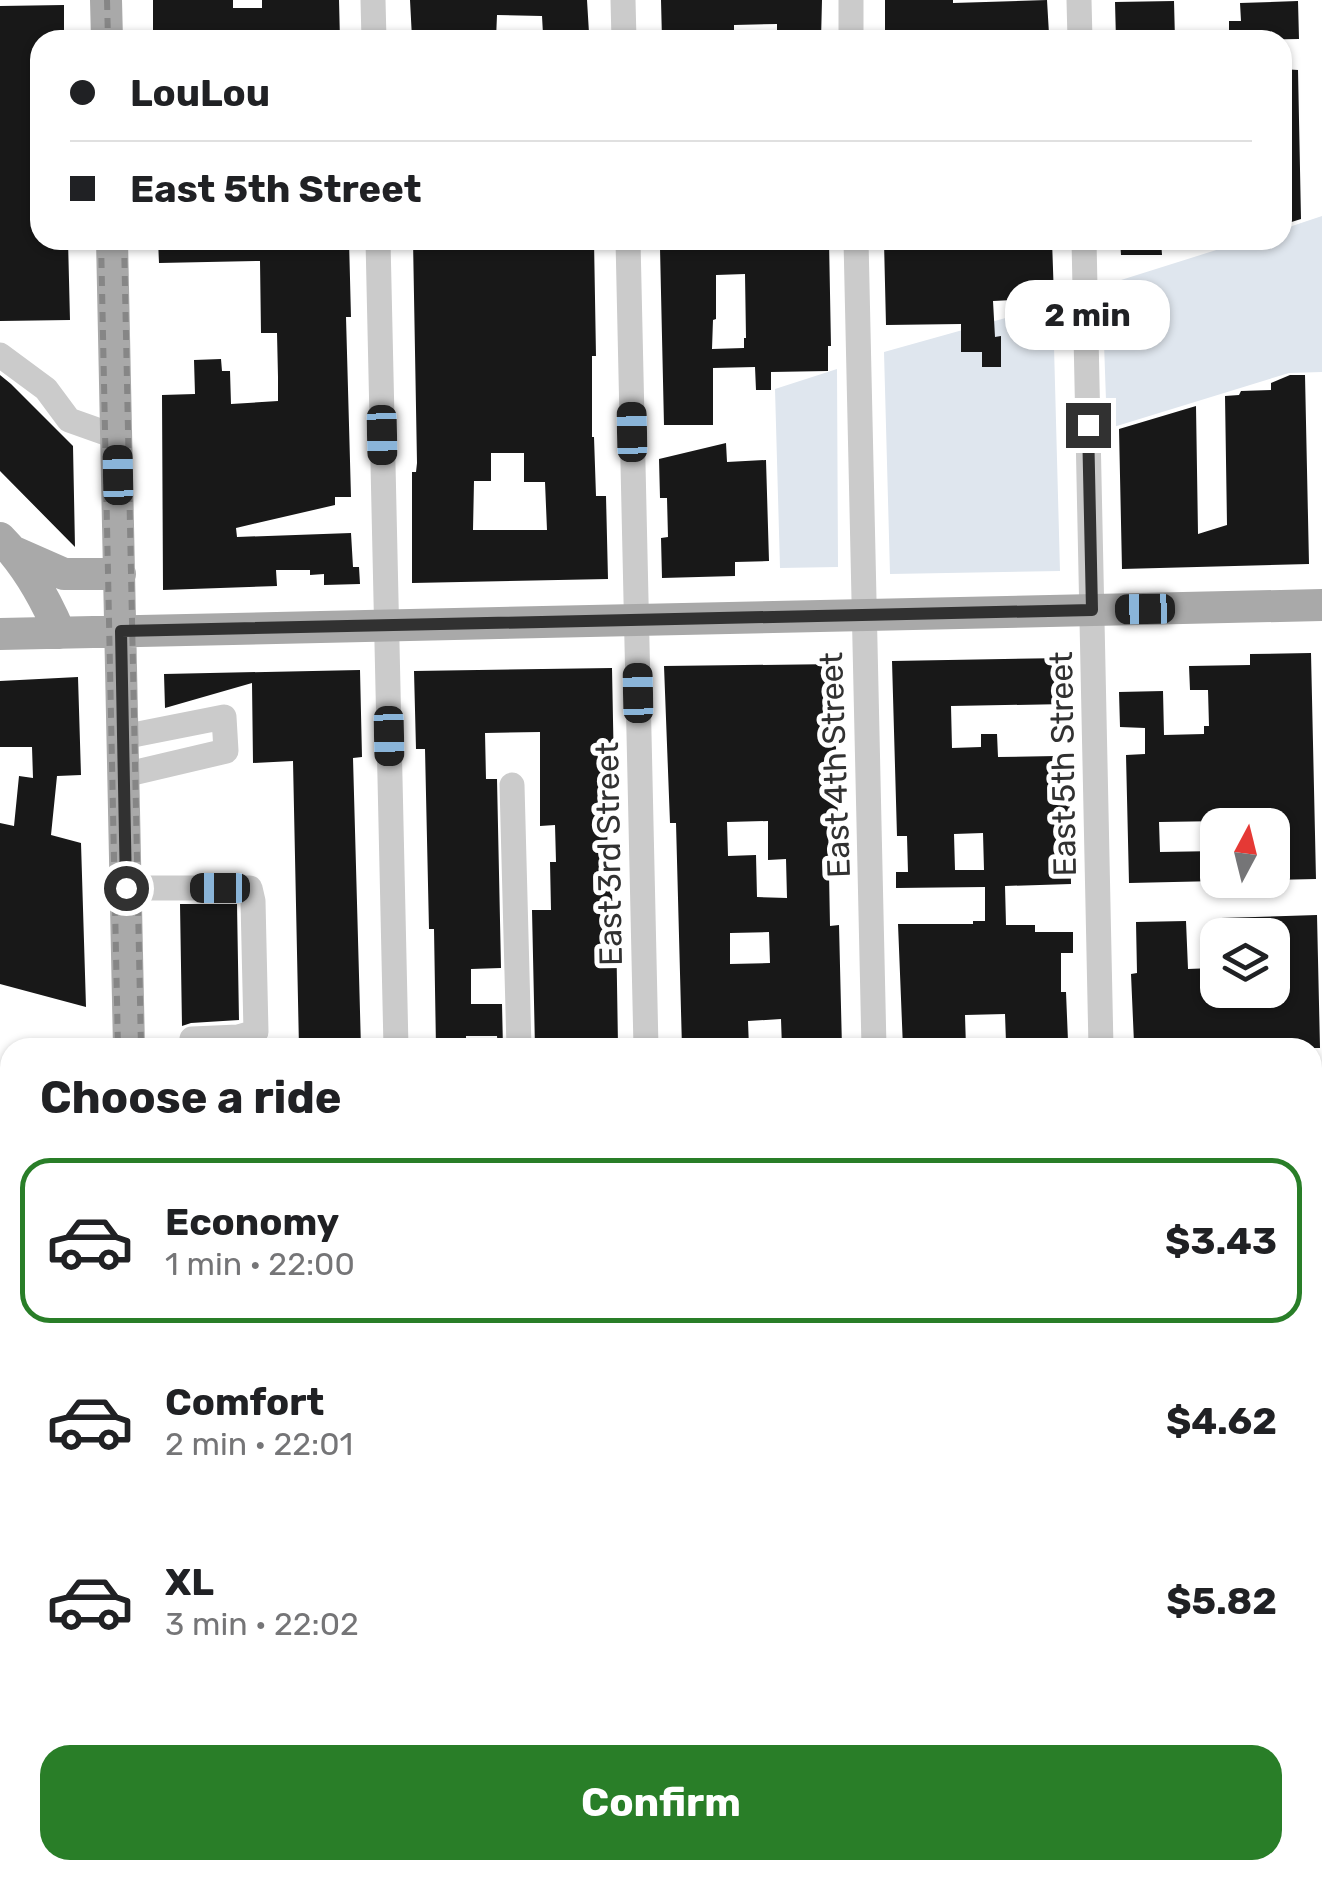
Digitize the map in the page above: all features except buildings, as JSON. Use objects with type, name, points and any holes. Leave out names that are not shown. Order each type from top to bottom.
[{"type":"main road","points":[[106,0],[107,30]]},
{"type":"main road","points":[[112,250],[129,1038]]},
{"type":"main road","points":[[7,545],[64,574],[120,574]]},
{"type":"main road","points":[[7,545],[47,602],[60,633]]},
{"type":"main road","points":[[0,634],[1322,606]]},
{"type":"street","points":[[373,0],[374,30]]},
{"type":"street","points":[[623,0],[624,30]]},
{"type":"street","points":[[851,0],[852,30]]},
{"type":"street","points":[[1079,0],[1080,30]]},
{"type":"street","points":[[378,250],[396,1038]]},
{"type":"street","name":"East 3rd Street","points":[[628,250],[646,1038]]},
{"type":"street","name":"East 4th Street","points":[[856,250],[874,1038]]},
{"type":"street","name":"East 5th Street","points":[[1084,250],[1101,1038]]},
{"type":"street","points":[[0,356],[46,389],[69,420],[117,437]]},
{"type":"street","points":[[123,737],[224,716],[226,751],[124,775]]},
{"type":"street","points":[[512,786],[518,1038]]},
{"type":"street","points":[[126,888],[250,888],[256,1032],[215,1038]]},
{"type":"shaded area","points":[[1322,216],[1322,372],[1289,373],[1107,429],[1102,286],[1216,250],[1292,250],[1292,226]]},
{"type":"shaded area","points":[[1053,309],[1060,571],[890,574],[884,352],[1034,310]]},
{"type":"shaded area","points":[[837,369],[838,567],[780,568],[775,389]]},
{"type":"railway","points":[[107,0],[108,30]]},
{"type":"railway","points":[[101,250],[118,1038]]},
{"type":"railway","points":[[124,250],[141,1038]]},
{"type":"route","points":[[126,888],[121,631],[1092,610],[1088,425]]}]
